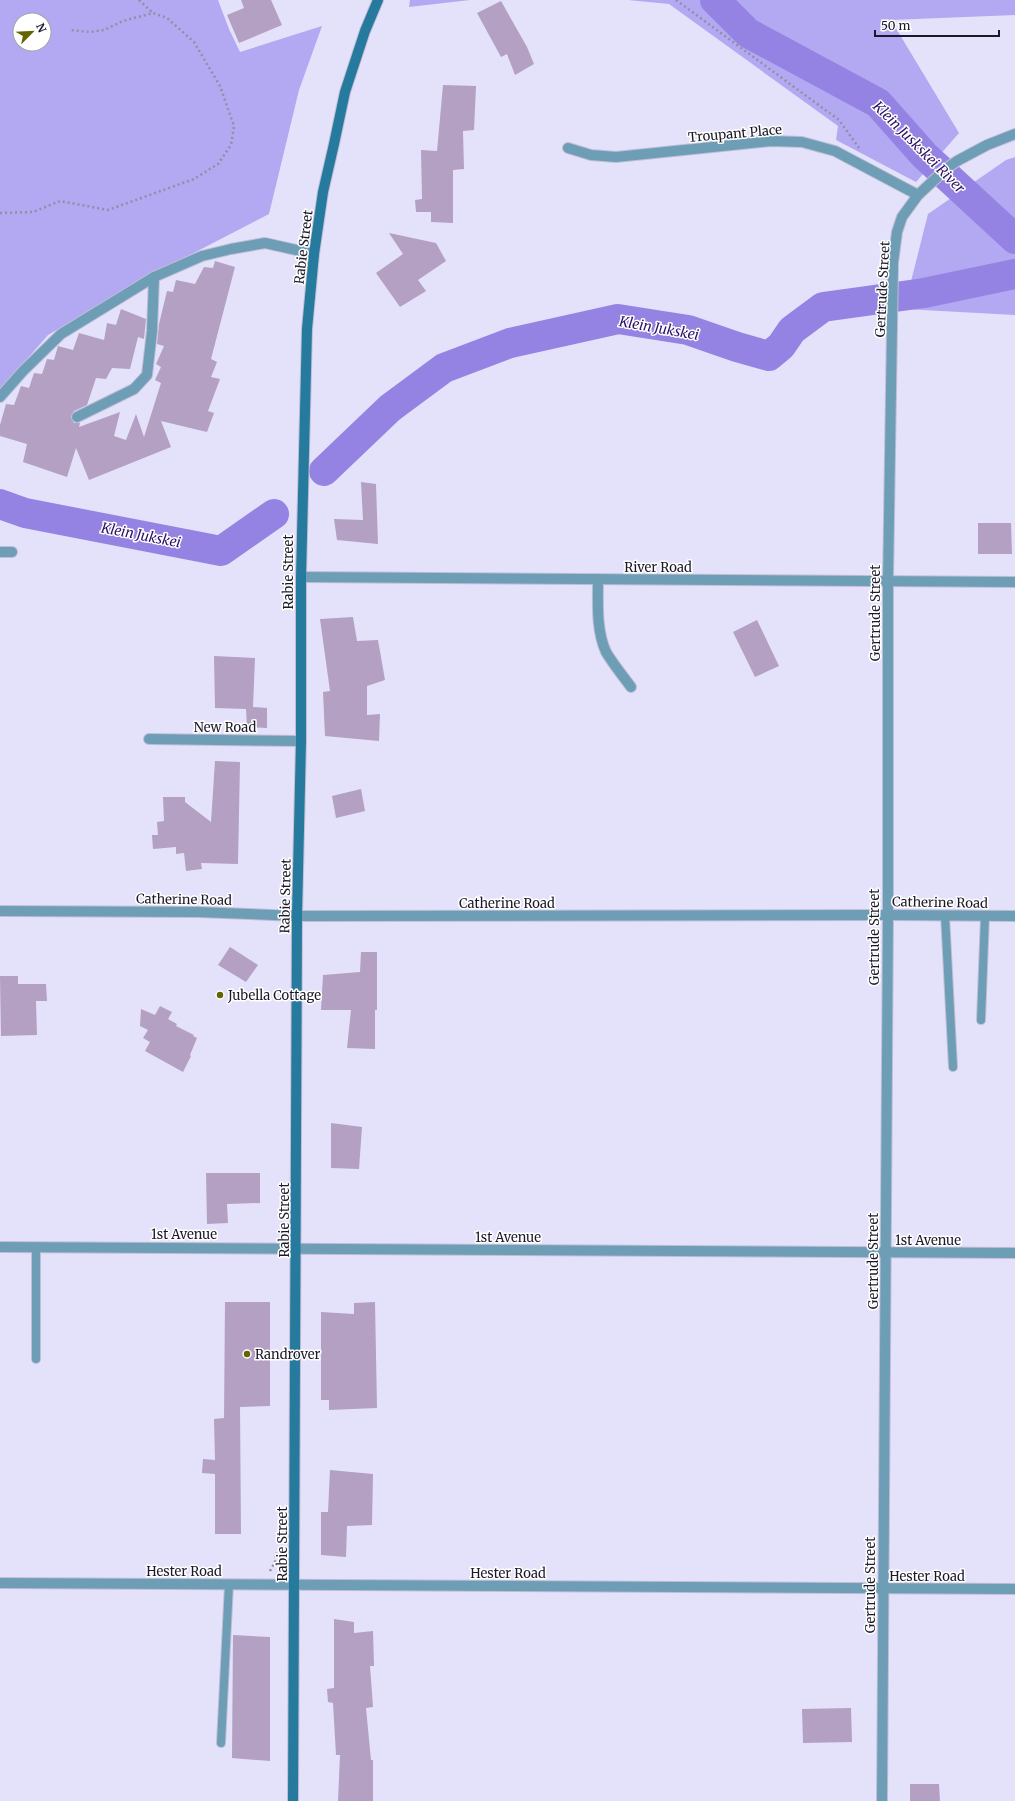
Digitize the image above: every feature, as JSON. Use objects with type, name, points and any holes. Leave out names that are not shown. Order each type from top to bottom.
[{"type":"street","name":"Rabie Street","points":[[293,1801],[297,1248],[297,916],[301,741],[301,577],[307,329],[314,254],[323,192],[345,92],[365,31],[378,0]]},
{"type":"street","name":"Gertrude Street","points":[[882,1801],[888,915],[888,581],[893,270],[897,232],[906,209],[918,195],[947,168],[986,146],[1015,134]]},
{"type":"street","name":"Troupant Place","points":[[568,148],[590,155],[616,157],[771,141],[802,142],[835,151],[918,195]]},
{"type":"street","points":[[0,397],[23,371],[61,334],[154,277],[202,256],[265,243],[314,254]]},
{"type":"street","points":[[77,417],[134,390],[147,375],[152,331],[154,277]]},
{"type":"street","points":[[0,552],[12,552]]},
{"type":"street","name":"River Road","points":[[301,577],[1015,582]]},
{"type":"street","points":[[598,579],[599,621],[604,646],[607,654],[631,687]]},
{"type":"street","name":"New Road","points":[[149,739],[301,741]]},
{"type":"street","name":"Catherine Road","points":[[0,911],[198,912],[297,916],[1015,916]]},
{"type":"street","name":"1st Avenue","points":[[0,1247],[1015,1253]]},
{"type":"street","name":"Hester Road","points":[[0,1583],[1015,1589]]},
{"type":"lane","points":[[945,915],[953,1067]]},
{"type":"lane","points":[[981,1020],[985,916]]},
{"type":"lane","points":[[36,1247],[36,1359]]},
{"type":"lane","points":[[221,1743],[229,1584]]},
{"type":"path","points":[[0,213],[33,212],[60,201],[108,210],[194,180],[218,164],[231,145],[234,126],[220,86],[194,42],[167,18],[152,13],[139,0]]},
{"type":"path","points":[[676,0],[839,120],[860,149]]},
{"type":"path","points":[[70,30],[90,32],[104,30],[123,21],[152,13]]},
{"type":"path","points":[[270,1571],[276,1552]]},
{"type":"shaded area","points":[[0,0],[218,0],[240,52],[322,26],[299,90],[269,214],[134,284],[48,335],[0,390]]},
{"type":"shaded area","points":[[410,0],[470,0],[409,7]]},
{"type":"shaded area","points":[[628,0],[1015,0],[1015,15],[891,20],[959,133],[916,182],[836,140],[838,126],[669,4]]},
{"type":"shaded area","points":[[1015,157],[1015,315],[904,309],[928,214],[1006,160]]},
{"type":"building","points":[[241,0],[271,0],[282,25],[239,43],[227,15],[244,8]]},
{"type":"building","points":[[501,1],[527,47],[534,64],[515,75],[507,54],[501,57],[477,13]]},
{"type":"building","points":[[443,85],[476,86],[474,130],[463,131],[464,169],[453,170],[453,223],[431,222],[431,212],[416,212],[415,200],[422,199],[421,150],[437,151]]},
{"type":"building","points":[[389,233],[436,243],[446,261],[418,280],[426,291],[400,307],[376,273],[403,254]]},
{"type":"building","points":[[215,261],[235,267],[211,359],[217,362],[211,377],[220,379],[208,411],[214,413],[207,432],[161,421],[171,447],[89,480],[76,448],[67,477],[23,462],[27,444],[0,436],[0,425],[6,404],[14,405],[21,386],[29,388],[34,373],[42,374],[47,359],[54,360],[58,346],[73,350],[79,333],[104,340],[107,323],[116,325],[121,309],[146,319],[144,339],[138,337],[130,369],[112,368],[106,379],[96,378],[87,405],[74,411],[71,417],[74,423],[80,423],[79,427],[120,412],[114,436],[126,440],[136,414],[144,437],[161,383],[155,380],[161,367],[156,364],[164,346],[157,344],[159,324],[167,291],[173,292],[176,280],[195,284],[204,267],[213,268]]},
{"type":"building","points":[[361,482],[376,484],[378,544],[337,540],[334,519],[363,520]]},
{"type":"building","points":[[978,523],[1011,523],[1012,554],[978,554]]},
{"type":"building","points":[[353,617],[357,641],[378,640],[385,680],[367,686],[367,715],[380,714],[379,741],[325,736],[323,692],[330,691],[320,619]]},
{"type":"building","points":[[757,620],[779,666],[755,677],[733,632]]},
{"type":"building","points":[[214,656],[255,658],[253,707],[267,708],[267,728],[247,727],[246,709],[215,708]]},
{"type":"building","points":[[215,761],[240,762],[238,864],[201,863],[202,869],[186,871],[184,853],[176,854],[176,847],[153,849],[152,835],[158,835],[157,822],[164,821],[163,797],[185,797],[185,802],[211,822]]},
{"type":"building","points":[[361,789],[365,811],[336,818],[332,796]]},
{"type":"building","points":[[230,947],[258,965],[246,982],[218,965]]},
{"type":"building","points":[[361,952],[377,952],[375,1049],[347,1048],[351,1010],[321,1010],[323,975],[360,972]]},
{"type":"building","points":[[0,976],[18,976],[18,984],[46,984],[47,1001],[36,1001],[37,1035],[1,1036]]},
{"type":"building","points":[[160,1006],[172,1012],[168,1019],[177,1024],[176,1026],[197,1038],[190,1055],[191,1056],[183,1072],[145,1051],[150,1042],[143,1038],[148,1030],[140,1026],[141,1009],[155,1015]]},
{"type":"building","points":[[331,1123],[362,1127],[359,1169],[331,1168]]},
{"type":"building","points":[[206,1173],[260,1173],[260,1203],[227,1204],[228,1223],[207,1224]]},
{"type":"building","points":[[225,1302],[270,1302],[270,1406],[240,1407],[241,1534],[215,1534],[215,1474],[202,1473],[203,1459],[215,1460],[214,1419],[224,1418]]},
{"type":"building","points":[[375,1302],[377,1408],[329,1410],[329,1400],[321,1400],[321,1312],[354,1314],[354,1303]]},
{"type":"building","points":[[330,1470],[373,1474],[372,1525],[347,1526],[346,1557],[321,1555],[321,1512],[328,1512]]},
{"type":"building","points":[[334,1619],[354,1622],[354,1633],[373,1631],[374,1666],[370,1666],[373,1707],[366,1708],[371,1760],[373,1760],[373,1801],[338,1801],[340,1755],[336,1755],[333,1703],[328,1702],[327,1689],[334,1688]]},
{"type":"building","points":[[233,1635],[270,1637],[270,1761],[232,1758]]},
{"type":"building","points":[[851,1708],[852,1742],[803,1743],[802,1709]]},
{"type":"building","points":[[910,1784],[939,1784],[940,1801],[910,1801]]},
{"type":"waterway","name":"Klein Juskskei River","points":[[715,0],[748,33],[878,103],[924,155],[1015,239]]},
{"type":"waterway","name":"Klein Jukskei","points":[[324,471],[390,408],[444,368],[510,343],[618,319],[688,330],[737,347],[769,356],[781,346],[792,330],[823,307],[924,293],[1015,274]]},
{"type":"waterway","name":"Klein Jukskei","points":[[0,504],[25,513],[221,551],[274,514]]},
{"type":"place","name":"Jubella Cottage","points":[[220,995]]},
{"type":"place","name":"Randrover","points":[[247,1354]]}]
